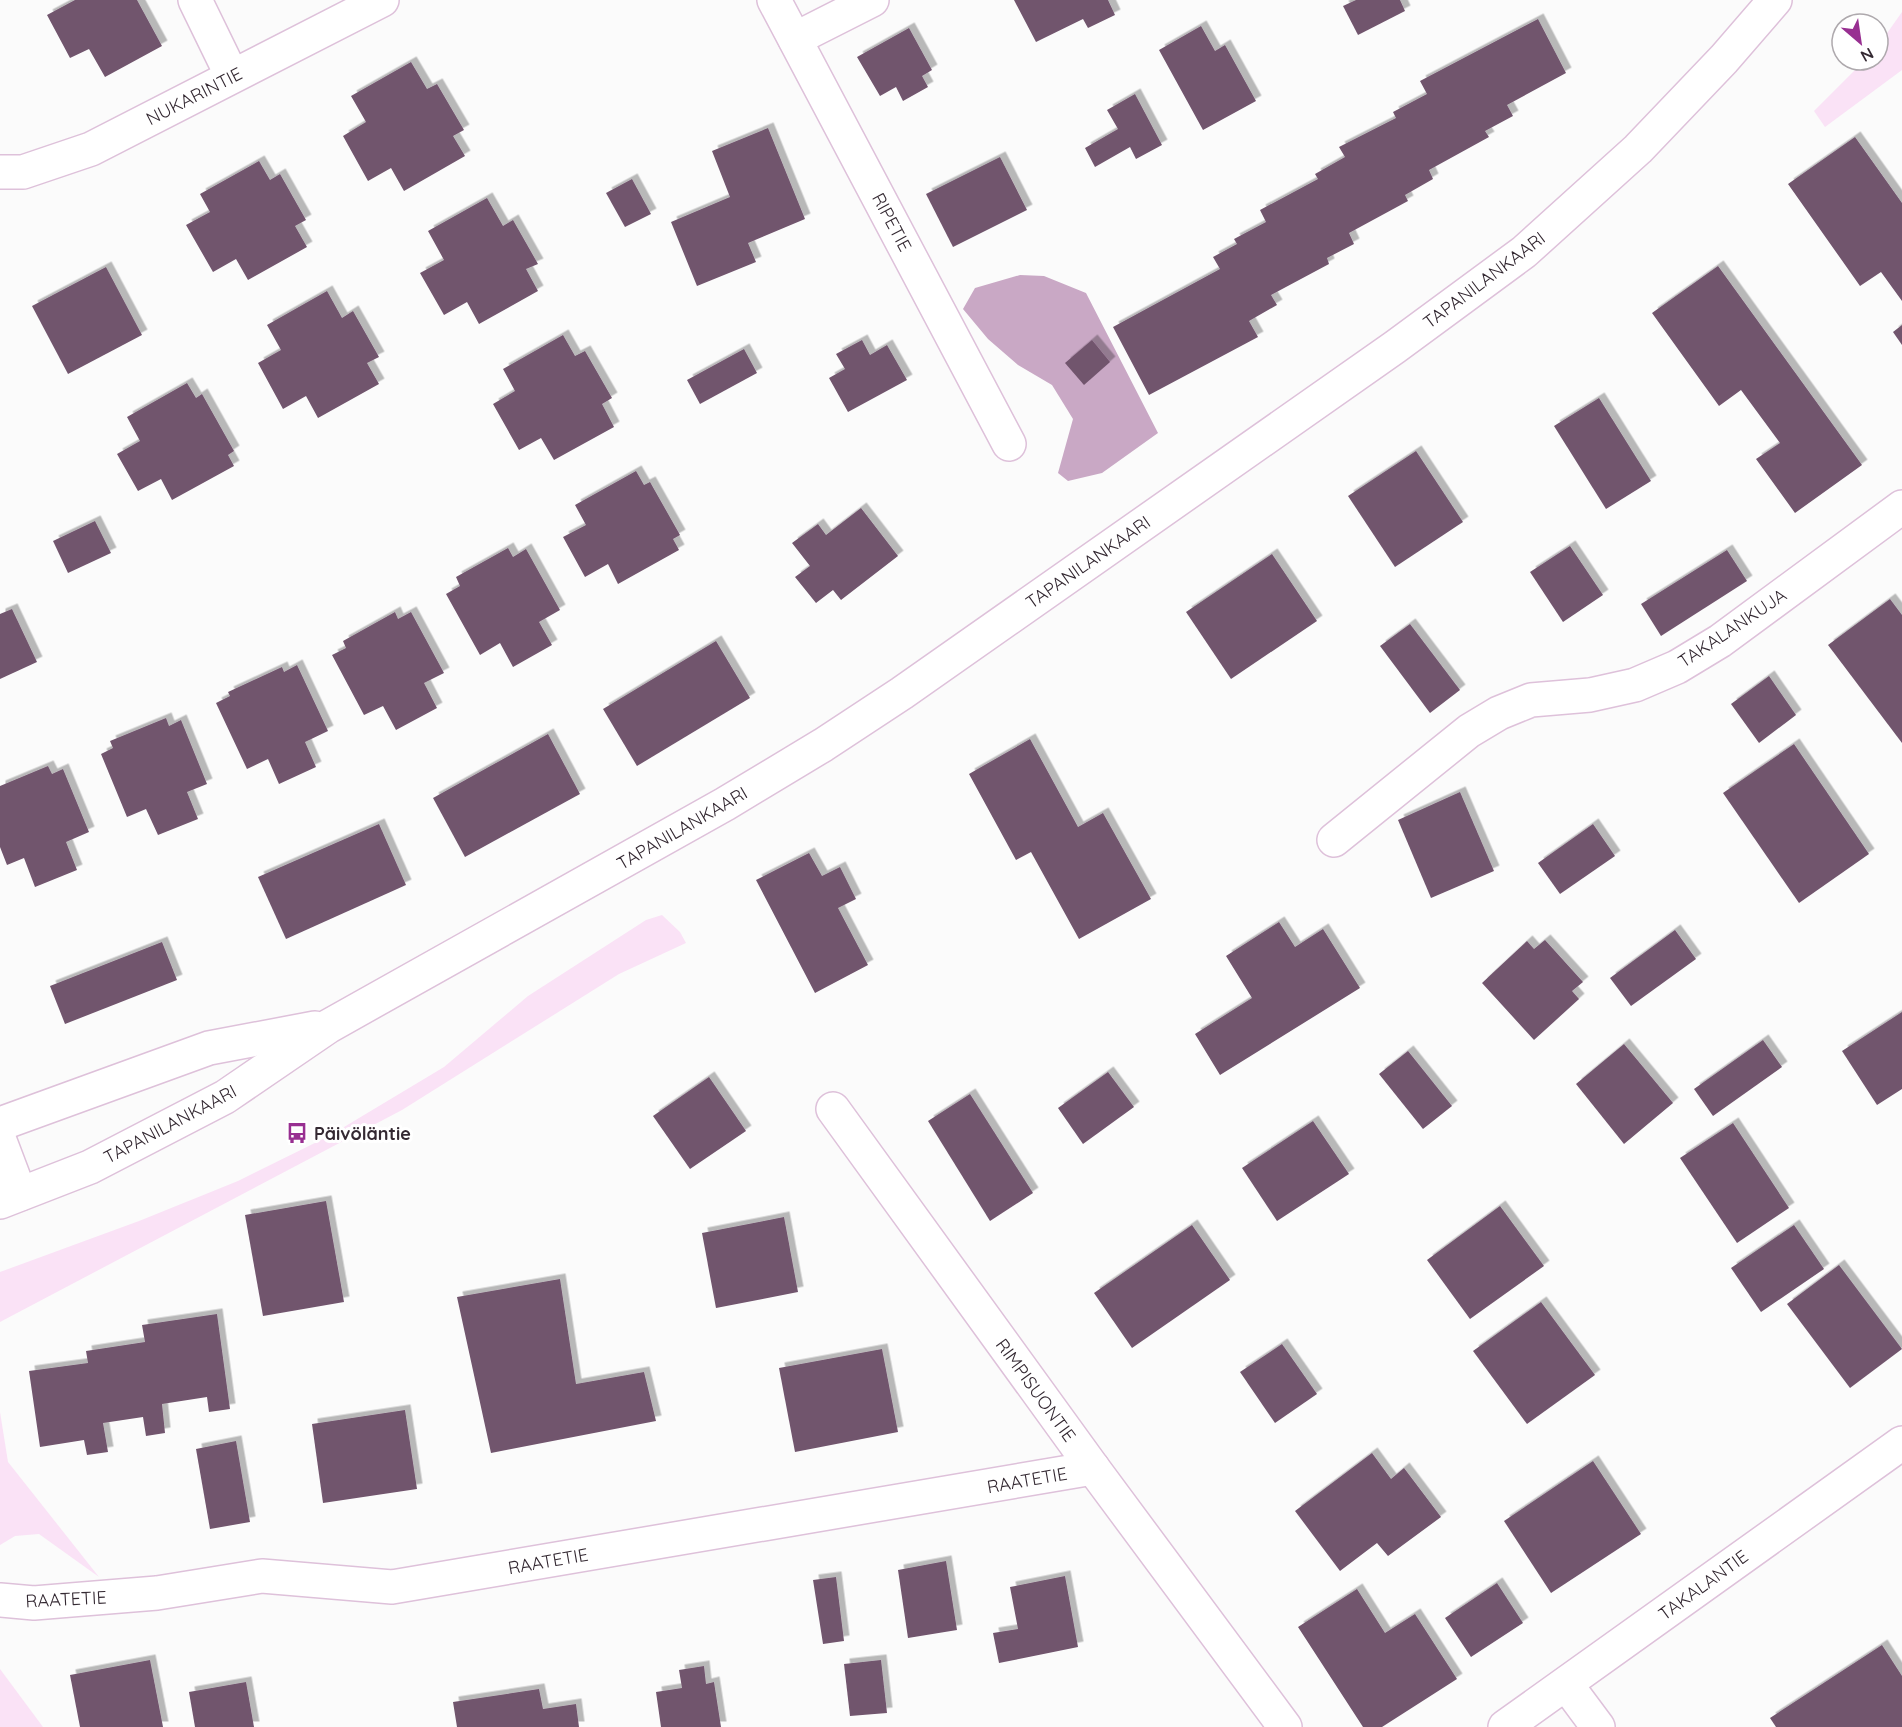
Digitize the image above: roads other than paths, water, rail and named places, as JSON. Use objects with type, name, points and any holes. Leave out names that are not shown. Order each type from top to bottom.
[{"type":"street","points":[[195,0],[232,76]]},
{"type":"street","name":"NUKARINTIE","points":[[0,172],[24,172],[91,149],[382,0]]},
{"type":"street","name":"RIPETIE","points":[[774,0],[1009,444]]},
{"type":"street","points":[[795,39],[872,0]]},
{"type":"street","name":"TAPANILANKAARI","points":[[10,1198],[90,1167],[225,1097],[329,1026],[725,804],[823,745],[902,693],[1395,347],[1524,252],[1638,149],[1693,92],[1775,0]]},
{"type":"street","name":"TAKALANKUJA","points":[[1334,840],[1469,731],[1499,713],[1531,700],[1590,695],[1635,685],[1677,667],[1720,641],[1902,507]]},
{"type":"street","name":"TAPANILANKAARI","points":[[0,1124],[209,1048],[329,1026]]},
{"type":"street","name":"RIMPISUONTIE","points":[[833,1109],[1093,1468],[1285,1727]]},
{"type":"street","points":[[0,1141],[10,1198]]},
{"type":"street","name":"TAKALANTIE","points":[[1505,1727],[1902,1443]]},
{"type":"street","name":"RAATETIE","points":[[0,1600],[34,1603],[158,1593],[262,1576],[392,1587],[1093,1468]]},
{"type":"street","points":[[1566,1684],[1598,1727]]},
{"type":"place","name":"Päivöläntie","points":[[297,1133]]}]
